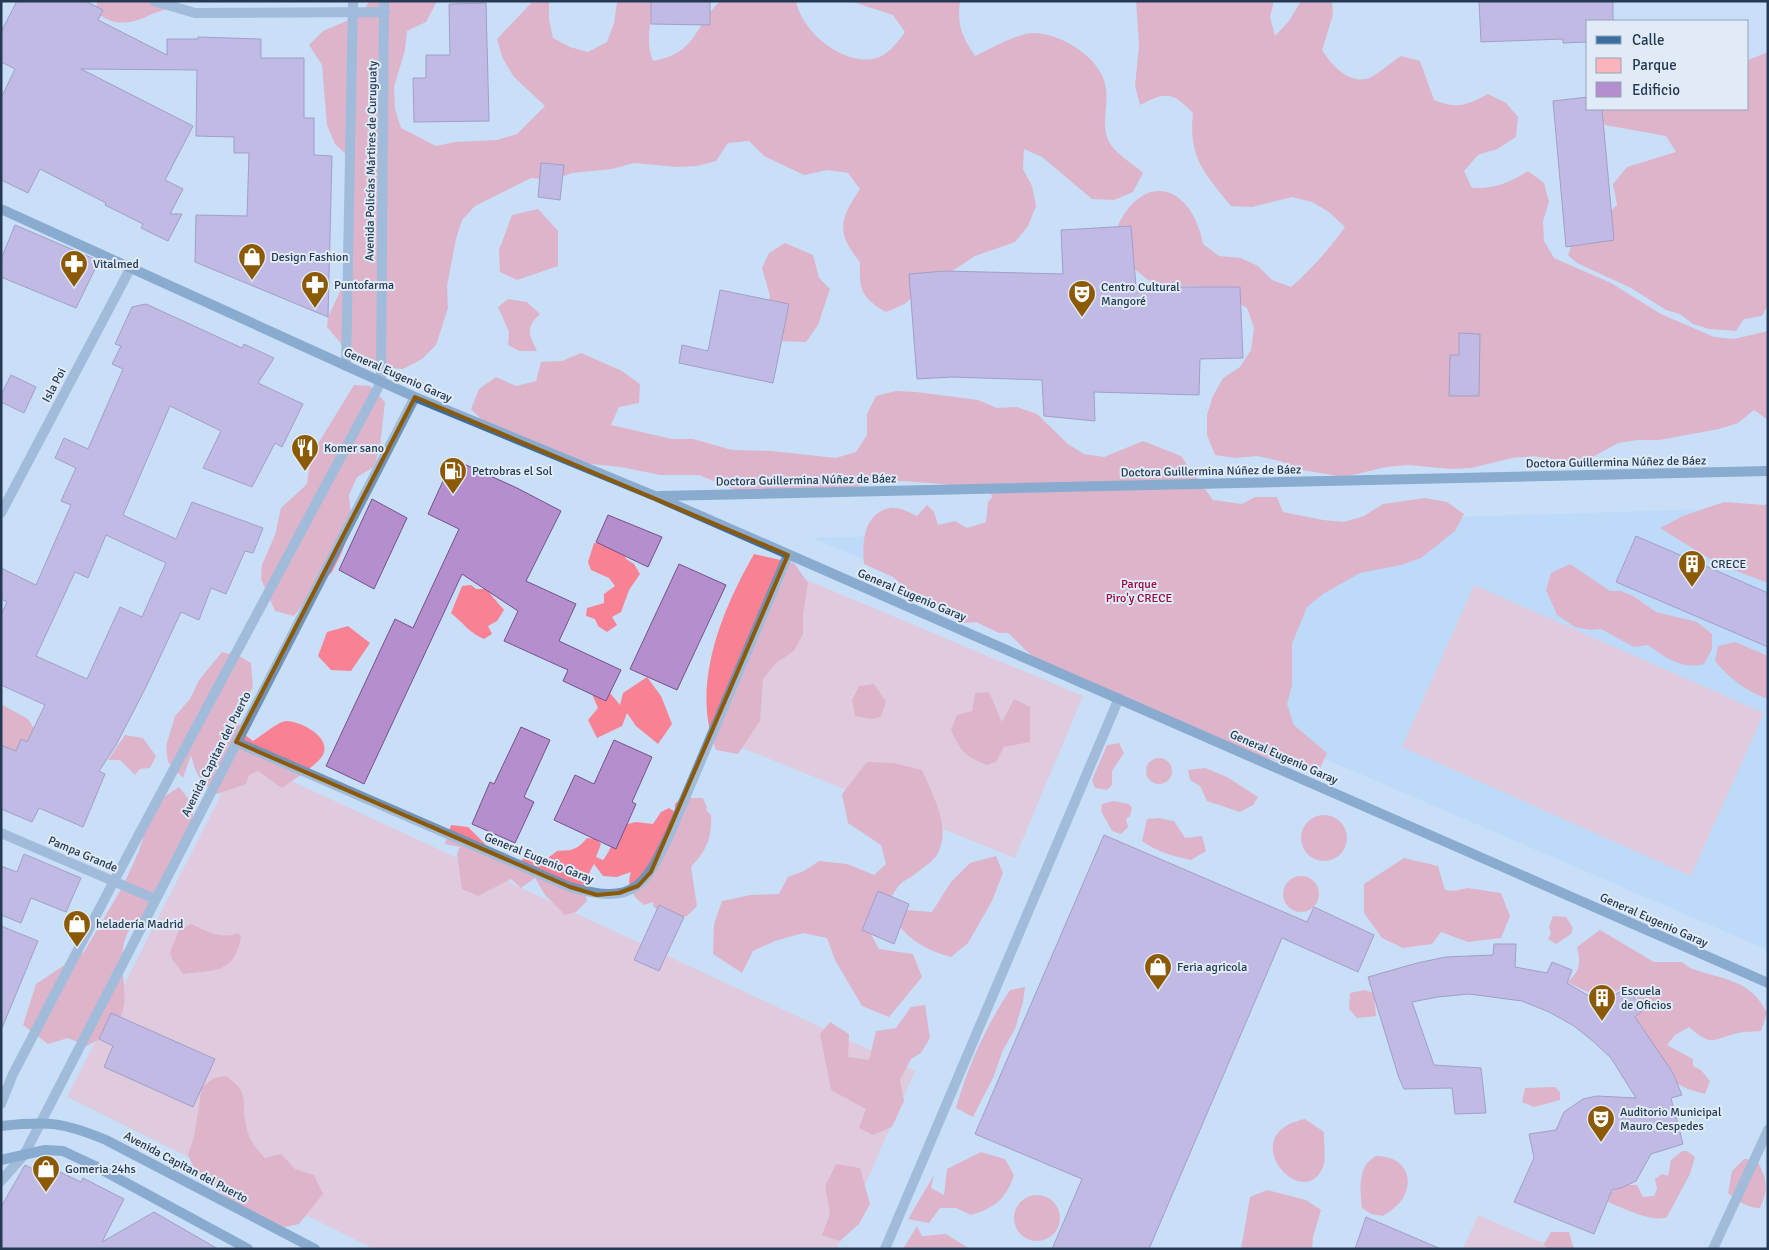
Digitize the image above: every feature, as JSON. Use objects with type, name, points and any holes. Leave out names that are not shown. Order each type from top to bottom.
[{"type":"street","points":[[154,1],[195,13],[384,6]]},
{"type":"street","name":"Avenida Policías Mártires de Curuguaty","points":[[381,382],[384,6]]},
{"type":"street","name":"Avenida Policías Mártires de Curuguaty","points":[[346,366],[353,7]]},
{"type":"street","name":"General Eugenio Garay","points":[[1,209],[415,397],[655,496],[1768,983]]},
{"type":"street","name":"Isla Poi","points":[[1,513],[130,269]]},
{"type":"street","points":[[1,1104],[13,1074],[114,881],[381,382]]},
{"type":"street","name":"Avenida Capitan del Puerto","points":[[1,1181],[24,1155],[415,397]]},
{"type":"street","name":"Doctora Guillermina Núñez de Báez","points":[[655,496],[1768,471]]},
{"type":"street","name":"General Eugenio Garay","points":[[236,742],[570,886],[597,895],[619,893],[638,886],[651,872],[675,821],[788,555]]},
{"type":"street","points":[[885,1249],[1119,698]]},
{"type":"street","name":"Pampa Grande","points":[[1,833],[155,899]]},
{"type":"street","name":"Avenida Capitan del Puerto","points":[[1,1126],[40,1122],[72,1126],[106,1140],[315,1249]]},
{"type":"street","points":[[1713,1249],[1768,1130]]},
{"type":"street","points":[[1,1160],[45,1150],[63,1151],[95,1166],[248,1249]]},
{"type":"highlighted area","points":[[415,397],[788,555],[651,872],[638,886],[619,893],[597,895],[570,887],[236,742]]},
{"type":"shaded area","points":[[1768,507],[1768,950],[813,538]]},
{"type":"green space","points":[[97,1],[181,1],[171,8],[124,23],[110,20],[96,12]]},
{"type":"green space","points":[[369,1],[437,1],[426,22],[407,31],[405,50],[394,87],[395,109],[401,128],[436,146],[455,142],[497,140],[517,134],[545,106],[514,77],[503,59],[497,39],[533,1],[549,2],[549,19],[553,38],[570,47],[588,52],[607,42],[614,23],[617,2],[651,1],[649,46],[653,61],[678,52],[686,46],[720,1],[796,1],[806,24],[825,44],[848,56],[873,59],[883,55],[892,48],[905,32],[893,15],[850,1],[960,1],[960,24],[975,56],[1013,38],[1036,33],[1058,38],[1070,44],[1090,59],[1098,68],[1106,89],[1105,124],[1107,138],[1118,152],[1143,173],[1133,192],[1114,200],[1092,199],[1042,157],[1024,149],[1023,169],[1032,186],[1036,206],[1028,226],[1015,242],[975,256],[939,280],[919,290],[905,304],[886,312],[871,302],[863,292],[860,280],[860,262],[852,252],[844,234],[844,218],[860,189],[848,173],[828,170],[804,175],[764,156],[749,141],[728,143],[716,161],[697,166],[677,167],[634,163],[612,169],[572,173],[553,180],[531,178],[475,206],[462,220],[456,239],[447,286],[448,308],[436,345],[422,359],[403,369],[380,367],[361,358],[343,346],[327,327],[328,317],[345,281],[352,160],[335,144],[327,125],[322,65],[309,45],[323,31],[361,15]]},
{"type":"green space","points":[[1136,1],[1274,1],[1270,17],[1275,36],[1289,21],[1301,1],[1332,1],[1333,15],[1322,50],[1335,67],[1347,76],[1354,79],[1369,78],[1401,56],[1420,61],[1434,100],[1449,105],[1461,105],[1488,94],[1506,103],[1518,117],[1516,137],[1497,149],[1478,155],[1464,171],[1472,188],[1502,184],[1528,171],[1544,183],[1549,202],[1543,221],[1544,241],[1554,258],[1611,283],[1661,314],[1714,337],[1734,339],[1768,331],[1768,420],[1754,410],[1738,423],[1719,429],[1659,440],[1638,440],[1618,443],[1580,464],[1534,456],[1512,458],[1471,468],[1451,469],[1408,465],[1386,467],[1344,477],[1302,470],[1280,461],[1257,456],[1235,458],[1215,455],[1207,435],[1207,415],[1213,396],[1223,378],[1240,367],[1251,350],[1254,328],[1247,308],[1210,287],[1167,285],[1148,280],[1131,266],[1116,230],[1127,211],[1139,198],[1152,192],[1165,192],[1177,197],[1188,208],[1197,224],[1203,244],[1219,256],[1241,258],[1258,266],[1272,280],[1291,287],[1320,258],[1345,227],[1329,212],[1312,202],[1292,197],[1252,207],[1231,206],[1200,164],[1193,141],[1193,113],[1180,101],[1169,96],[1156,97],[1140,105],[1135,86],[1139,46]]},
{"type":"green space","points":[[1768,52],[1768,305],[1762,316],[1744,319],[1736,331],[1709,329],[1693,324],[1680,314],[1666,310],[1631,288],[1577,263],[1568,255],[1573,242],[1586,236],[1617,205],[1613,184],[1627,167],[1676,152],[1666,136],[1605,125],[1595,110],[1749,110],[1749,60]]},
{"type":"green space","points":[[538,209],[558,231],[558,266],[517,280],[500,272],[499,250],[512,215]]},
{"type":"green space","points":[[785,243],[813,255],[819,278],[830,289],[818,325],[806,342],[772,341],[762,324],[770,296],[762,268],[769,253]]},
{"type":"green space","points":[[508,299],[527,302],[540,314],[530,327],[530,336],[537,351],[519,351],[508,345],[509,332],[498,307]]},
{"type":"green space","name":"Parque Piro'y CRECE","points":[[581,353],[622,371],[640,384],[639,403],[619,407],[611,425],[672,439],[693,439],[732,450],[772,451],[836,458],[856,452],[867,435],[867,414],[876,396],[896,391],[916,392],[978,400],[997,408],[1017,407],[1037,414],[1068,444],[1084,454],[1104,457],[1143,441],[1181,456],[1213,500],[1242,504],[1255,497],[1277,497],[1283,512],[1344,522],[1364,516],[1383,504],[1425,498],[1447,502],[1464,514],[1455,531],[1421,558],[1401,565],[1360,573],[1323,594],[1307,607],[1292,644],[1292,685],[1287,704],[1294,725],[1327,753],[1319,771],[1280,762],[1223,744],[1032,656],[1008,633],[999,633],[976,622],[963,623],[944,615],[925,605],[893,577],[864,564],[863,548],[866,530],[874,516],[881,511],[897,508],[917,516],[927,505],[934,512],[938,525],[955,521],[967,528],[986,522],[988,502],[993,496],[981,487],[902,481],[862,485],[841,491],[738,491],[699,475],[660,475],[621,467],[581,463],[484,422],[471,409],[479,389],[496,377],[516,386],[536,381],[541,362],[562,361]]},
{"type":"green space","points":[[354,385],[370,386],[385,402],[380,446],[374,467],[357,477],[349,495],[351,515],[348,536],[332,572],[317,585],[294,616],[275,611],[261,579],[262,565],[275,535],[281,508],[307,484],[311,455]]},
{"type":"green space","points":[[1724,502],[1764,505],[1768,503],[1768,583],[1718,564],[1660,528],[1683,516]]},
{"type":"green space","points":[[594,543],[617,543],[626,559],[634,564],[640,574],[629,590],[621,612],[612,617],[617,625],[607,632],[598,626],[595,619],[586,616],[587,608],[604,603],[604,594],[615,586],[609,578],[591,570],[588,562]]},
{"type":"green space","points":[[754,554],[794,563],[808,583],[803,614],[803,634],[794,651],[776,663],[763,679],[760,721],[738,754],[716,750],[709,726],[706,700],[708,675],[713,649],[721,624],[731,599]]},
{"type":"green space","points":[[1570,564],[1610,591],[1621,591],[1633,596],[1656,612],[1697,622],[1712,634],[1712,649],[1704,664],[1688,665],[1674,662],[1648,645],[1634,647],[1601,629],[1590,630],[1575,627],[1557,615],[1546,590],[1551,573]]},
{"type":"green space","points":[[795,575],[1083,696],[1015,858],[720,739]]},
{"type":"green space","points":[[471,585],[476,589],[486,589],[504,610],[497,621],[488,626],[492,634],[484,639],[471,631],[451,613],[462,586]]},
{"type":"green space","points":[[1474,585],[1764,713],[1691,876],[1402,747]]},
{"type":"green space","points":[[348,626],[370,643],[351,671],[331,670],[318,656],[327,632]]},
{"type":"green space","points":[[1735,642],[1768,656],[1768,699],[1739,684],[1715,661],[1718,646]]},
{"type":"green space","points":[[222,652],[241,657],[251,663],[253,687],[235,716],[245,735],[253,741],[286,721],[308,728],[321,739],[324,745],[324,752],[320,759],[282,788],[258,771],[249,775],[246,784],[217,794],[200,778],[191,755],[183,778],[168,762],[166,746],[175,716],[190,699],[199,680]]},
{"type":"green space","points":[[647,677],[661,696],[672,724],[658,744],[636,726],[627,713],[622,726],[597,738],[588,720],[598,708],[592,694],[610,693],[620,705],[623,693]]},
{"type":"green space","points":[[874,684],[886,702],[881,717],[872,719],[855,716],[852,700],[859,686]]},
{"type":"green space","points":[[989,692],[1002,722],[1014,699],[1030,707],[1030,742],[1004,747],[996,762],[987,765],[964,752],[951,730],[957,715],[972,711],[975,693]]},
{"type":"green space","points":[[1,704],[28,719],[39,736],[36,755],[1,753]]},
{"type":"green space","points":[[125,735],[143,738],[156,756],[150,768],[140,769],[135,775],[120,760],[108,760]]},
{"type":"green space","points":[[1119,743],[1124,753],[1112,771],[1112,785],[1107,790],[1095,788],[1092,780],[1107,745]]},
{"type":"green space","points":[[240,757],[915,1071],[837,1249],[374,1249],[67,1097]]},
{"type":"green space","points":[[1159,758],[1168,762],[1172,771],[1168,780],[1159,784],[1150,780],[1146,771],[1150,762]]},
{"type":"green space","points":[[867,762],[894,763],[922,770],[936,801],[942,823],[943,834],[937,855],[902,883],[892,896],[906,910],[932,912],[951,882],[970,863],[996,856],[1003,873],[992,901],[968,943],[951,957],[930,950],[914,940],[886,910],[869,931],[879,949],[913,954],[922,977],[889,1017],[862,1006],[835,960],[827,938],[803,933],[775,941],[753,951],[742,973],[713,954],[714,924],[722,901],[751,895],[779,894],[788,877],[804,871],[819,861],[847,864],[874,875],[886,864],[881,845],[848,823],[842,794]]},
{"type":"green space","points":[[1205,768],[1227,777],[1258,797],[1253,805],[1240,812],[1207,801],[1200,786],[1190,780],[1188,770]]},
{"type":"green space","points":[[179,787],[194,806],[189,843],[152,909],[130,928],[124,945],[122,961],[124,1007],[118,1021],[107,1034],[86,1046],[68,1038],[48,1044],[23,1025],[36,984],[84,952],[123,886],[139,851],[150,815],[162,798]]},
{"type":"green space","points":[[681,798],[703,798],[707,807],[706,810],[711,815],[711,830],[705,849],[691,867],[697,906],[687,916],[668,919],[653,906],[653,902],[644,905],[636,898],[631,891],[629,882],[631,872],[617,877],[603,876],[594,864],[586,882],[587,901],[576,912],[565,915],[545,895],[535,878],[521,888],[511,879],[478,896],[462,889],[457,854],[460,847],[445,844],[451,825],[468,827],[485,844],[493,856],[521,862],[524,856],[534,852],[548,858],[557,851],[574,849],[587,838],[596,839],[601,844],[596,857],[603,860],[623,825],[636,822],[653,824],[661,812],[669,808],[675,812],[675,804]]},
{"type":"green space","points":[[1113,801],[1129,804],[1132,808],[1130,816],[1126,819],[1128,827],[1121,834],[1112,831],[1101,811],[1102,804]]},
{"type":"green space","points":[[1320,815],[1328,815],[1337,819],[1343,825],[1347,838],[1343,851],[1337,857],[1328,861],[1320,861],[1311,857],[1305,851],[1301,842],[1301,834],[1305,825],[1311,819]]},
{"type":"green space","points":[[1159,818],[1174,821],[1185,838],[1202,836],[1206,851],[1191,860],[1159,851],[1142,841],[1147,819]]},
{"type":"green space","points":[[1404,858],[1438,866],[1445,890],[1454,891],[1468,888],[1501,893],[1510,916],[1501,938],[1468,942],[1441,932],[1432,944],[1403,948],[1382,938],[1364,913],[1364,884]]},
{"type":"green space","points":[[1301,876],[1313,882],[1319,894],[1313,906],[1301,912],[1289,906],[1283,894],[1289,882]]},
{"type":"green space","points":[[1553,916],[1566,917],[1573,928],[1571,934],[1556,944],[1548,939],[1551,933],[1549,927]]},
{"type":"green space","points":[[191,924],[220,935],[226,936],[238,933],[241,937],[238,949],[228,964],[214,970],[183,974],[172,959],[170,952],[179,930]]},
{"type":"green space","points":[[1600,930],[1654,962],[1682,962],[1690,968],[1734,982],[1752,993],[1760,1002],[1767,1013],[1761,1031],[1741,1032],[1708,1040],[1689,1027],[1675,1035],[1667,1045],[1693,1059],[1693,1066],[1701,1070],[1710,1081],[1705,1094],[1688,1089],[1667,1079],[1635,1027],[1638,1007],[1637,996],[1625,987],[1613,993],[1603,986],[1590,993],[1567,982],[1577,971],[1579,958],[1577,947]]},
{"type":"green space","points":[[1025,987],[1023,1002],[1015,1029],[1003,1050],[993,1078],[973,1117],[956,1108],[972,1062],[993,1018],[1010,990]]},
{"type":"green space","points":[[1365,990],[1374,993],[1376,1016],[1357,1018],[1349,1009],[1350,993]]},
{"type":"green space","points":[[925,1005],[930,1038],[921,1053],[911,1059],[900,1080],[904,1101],[892,1127],[873,1135],[859,1128],[866,1109],[831,1090],[820,1034],[830,1022],[849,1034],[848,1057],[869,1060],[876,1031],[896,1028],[911,1007]]},
{"type":"green space","points":[[226,1076],[234,1082],[242,1093],[247,1130],[253,1143],[265,1158],[281,1154],[295,1169],[314,1175],[323,1194],[299,1224],[280,1228],[227,1198],[196,1172],[188,1155],[194,1137],[202,1087],[214,1078]]},
{"type":"green space","points":[[1555,1087],[1560,1092],[1560,1100],[1534,1107],[1522,1102],[1525,1088]]},
{"type":"green space","points":[[1305,1119],[1324,1132],[1325,1159],[1323,1167],[1313,1179],[1301,1182],[1289,1177],[1279,1167],[1273,1153],[1274,1140],[1284,1127]]},
{"type":"green space","points":[[1682,1151],[1687,1151],[1695,1157],[1690,1174],[1667,1217],[1654,1218],[1646,1216],[1608,1202],[1611,1192],[1627,1185],[1637,1185],[1643,1197],[1654,1196],[1657,1189],[1655,1179],[1662,1174],[1668,1176],[1671,1160]]},
{"type":"green space","points":[[981,1152],[1005,1159],[1014,1175],[999,1201],[987,1209],[971,1215],[956,1208],[940,1208],[929,1223],[908,1219],[934,1175],[931,1188],[944,1195],[947,1169]]},
{"type":"green space","points":[[1376,1156],[1393,1159],[1399,1163],[1407,1174],[1408,1181],[1407,1189],[1401,1201],[1383,1216],[1371,1214],[1362,1208],[1361,1179],[1366,1166]]},
{"type":"green space","points":[[1744,1159],[1757,1160],[1765,1178],[1766,1189],[1760,1208],[1747,1205],[1728,1193],[1732,1171]]},
{"type":"green space","points":[[836,1164],[860,1168],[870,1204],[859,1224],[840,1241],[822,1235],[830,1214],[825,1186]]},
{"type":"green space","points":[[1267,1190],[1306,1200],[1321,1210],[1313,1237],[1312,1249],[1241,1249],[1250,1197]]},
{"type":"green space","points":[[1037,1195],[1050,1199],[1056,1205],[1060,1218],[1056,1231],[1050,1237],[1037,1241],[1024,1237],[1018,1231],[1014,1218],[1018,1205],[1024,1199]]},
{"type":"green space","points":[[1478,1215],[1557,1249],[1463,1249]]},
{"type":"green space","points":[[917,1226],[922,1236],[946,1234],[970,1249],[903,1249]]},
{"type":"green space","points":[[1551,1232],[1569,1232],[1574,1249],[1548,1249],[1544,1244]]},
{"type":"building","points":[[17,1],[85,1],[103,10],[98,20],[167,55],[167,39],[198,39],[198,37],[261,39],[261,58],[304,58],[304,118],[314,118],[314,155],[332,156],[328,317],[195,262],[196,215],[247,216],[249,153],[234,153],[234,137],[196,136],[197,70],[81,69],[193,126],[165,180],[183,189],[170,214],[182,214],[168,241],[141,228],[143,224],[105,205],[106,203],[40,169],[28,193],[1,180],[1,98],[15,69],[1,62],[1,32]]},
{"type":"building","points":[[651,1],[710,1],[710,25],[651,24]]},
{"type":"building","points":[[1479,1],[1613,1],[1613,20],[1586,20],[1586,42],[1563,43],[1563,39],[1481,42]]},
{"type":"building","points":[[486,3],[489,121],[414,122],[413,78],[426,78],[426,55],[450,55],[449,4]]},
{"type":"building","points":[[1586,97],[1586,110],[1602,110],[1614,240],[1566,247],[1553,101]]},
{"type":"building","points":[[541,163],[564,165],[560,200],[538,197]]},
{"type":"building","points":[[15,225],[99,261],[76,308],[1,277],[1,259]]},
{"type":"building","points":[[1131,226],[1136,287],[1240,287],[1243,358],[1200,359],[1199,395],[1094,392],[1095,421],[1044,416],[1042,380],[952,377],[917,379],[909,274],[945,271],[1063,274],[1061,230]]},
{"type":"building","points":[[720,290],[789,304],[773,383],[679,363],[682,345],[708,351]]},
{"type":"building","points":[[146,304],[242,348],[244,344],[274,358],[258,383],[303,404],[282,447],[275,443],[252,487],[203,468],[221,431],[170,406],[123,515],[176,539],[192,502],[263,528],[253,553],[245,551],[226,594],[211,588],[199,620],[181,612],[146,687],[116,745],[99,771],[105,774],[83,827],[39,808],[32,822],[1,809],[1,745],[16,751],[21,739],[27,742],[45,705],[1,685],[1,615],[7,602],[1,599],[1,568],[36,585],[71,505],[61,501],[76,468],[55,458],[64,438],[88,449],[123,369],[112,364],[121,346],[115,344],[132,307]],"holes":[[[106,535],[166,563],[142,617],[120,607],[87,679],[36,656],[75,572],[88,578]]]},
{"type":"building","points":[[1459,333],[1480,334],[1479,396],[1449,396],[1450,355],[1459,355]]},
{"type":"building","points":[[11,375],[36,387],[24,413],[1,402],[1,395]]},
{"type":"building","points":[[453,459],[517,488],[561,511],[526,581],[576,604],[559,641],[621,670],[606,701],[563,681],[568,670],[504,641],[518,611],[462,574],[364,784],[326,766],[395,619],[413,628],[459,529],[428,514]]},
{"type":"building","points":[[372,499],[407,518],[374,589],[339,570]]},
{"type":"building","points":[[608,515],[662,537],[648,567],[596,542]]},
{"type":"building","name":"CRECE","points":[[1636,536],[1768,593],[1768,647],[1616,582]]},
{"type":"building","points":[[679,564],[726,585],[677,690],[630,669]]},
{"type":"building","points":[[521,727],[550,740],[524,797],[534,802],[515,843],[472,824],[490,782],[494,784]]},
{"type":"building","points":[[614,740],[652,757],[632,802],[636,804],[616,849],[554,820],[575,775],[594,784]]},
{"type":"building","points":[[1104,835],[1307,922],[1314,907],[1374,935],[1358,972],[1282,938],[1149,1249],[1052,1249],[1082,1179],[975,1134]]},
{"type":"building","points":[[24,854],[81,878],[66,912],[31,898],[21,923],[1,915],[1,866],[17,872]]},
{"type":"building","points":[[878,891],[909,904],[894,944],[862,930]]},
{"type":"building","points":[[659,905],[684,917],[659,971],[634,960]]},
{"type":"building","points":[[1,926],[38,941],[2,1028],[1,1028]]},
{"type":"building","points":[[1494,944],[1516,944],[1515,967],[1547,973],[1552,962],[1572,970],[1567,983],[1601,1003],[1626,988],[1644,1009],[1635,1017],[1673,1073],[1682,1095],[1671,1098],[1683,1144],[1651,1154],[1636,1181],[1612,1190],[1594,1234],[1514,1202],[1534,1158],[1529,1134],[1556,1130],[1564,1112],[1583,1099],[1597,1096],[1636,1098],[1611,1058],[1574,1026],[1549,1012],[1522,1001],[1469,994],[1412,1002],[1434,1065],[1481,1068],[1486,1113],[1455,1114],[1452,1088],[1404,1089],[1399,1078],[1368,977],[1446,957],[1493,955]]},
{"type":"building","points":[[111,1013],[215,1059],[193,1107],[104,1067],[113,1046],[99,1039]]},
{"type":"building","points":[[39,1162],[81,1182],[83,1178],[124,1199],[102,1242],[154,1212],[218,1249],[1,1249],[1,1207],[25,1165],[35,1170]]},
{"type":"building","points":[[1366,1217],[1441,1249],[1355,1249]]},
{"type":"place","name":"Design Fashion","points":[[252,281]]},
{"type":"place","name":"Vitalmed","points":[[74,288]]},
{"type":"place","name":"Puntofarma","points":[[315,309]]},
{"type":"place","name":"Centro Cultural Mangoré","points":[[1082,318]]},
{"type":"place","name":"Komer sano","points":[[305,472]]},
{"type":"place","name":"Petrobras el Sol","points":[[453,495]]},
{"type":"place","name":"CRECE","points":[[1692,588]]},
{"type":"place","name":"heladería Madrid","points":[[77,948]]},
{"type":"place","name":"Feria agricola","points":[[1158,991]]},
{"type":"place","name":"Escuela de Oficios","points":[[1602,1022]]},
{"type":"place","name":"Auditorio Municipal Mauro Cespedes","points":[[1601,1143]]},
{"type":"place","name":"Gomeria 24hs","points":[[46,1193]]}]
